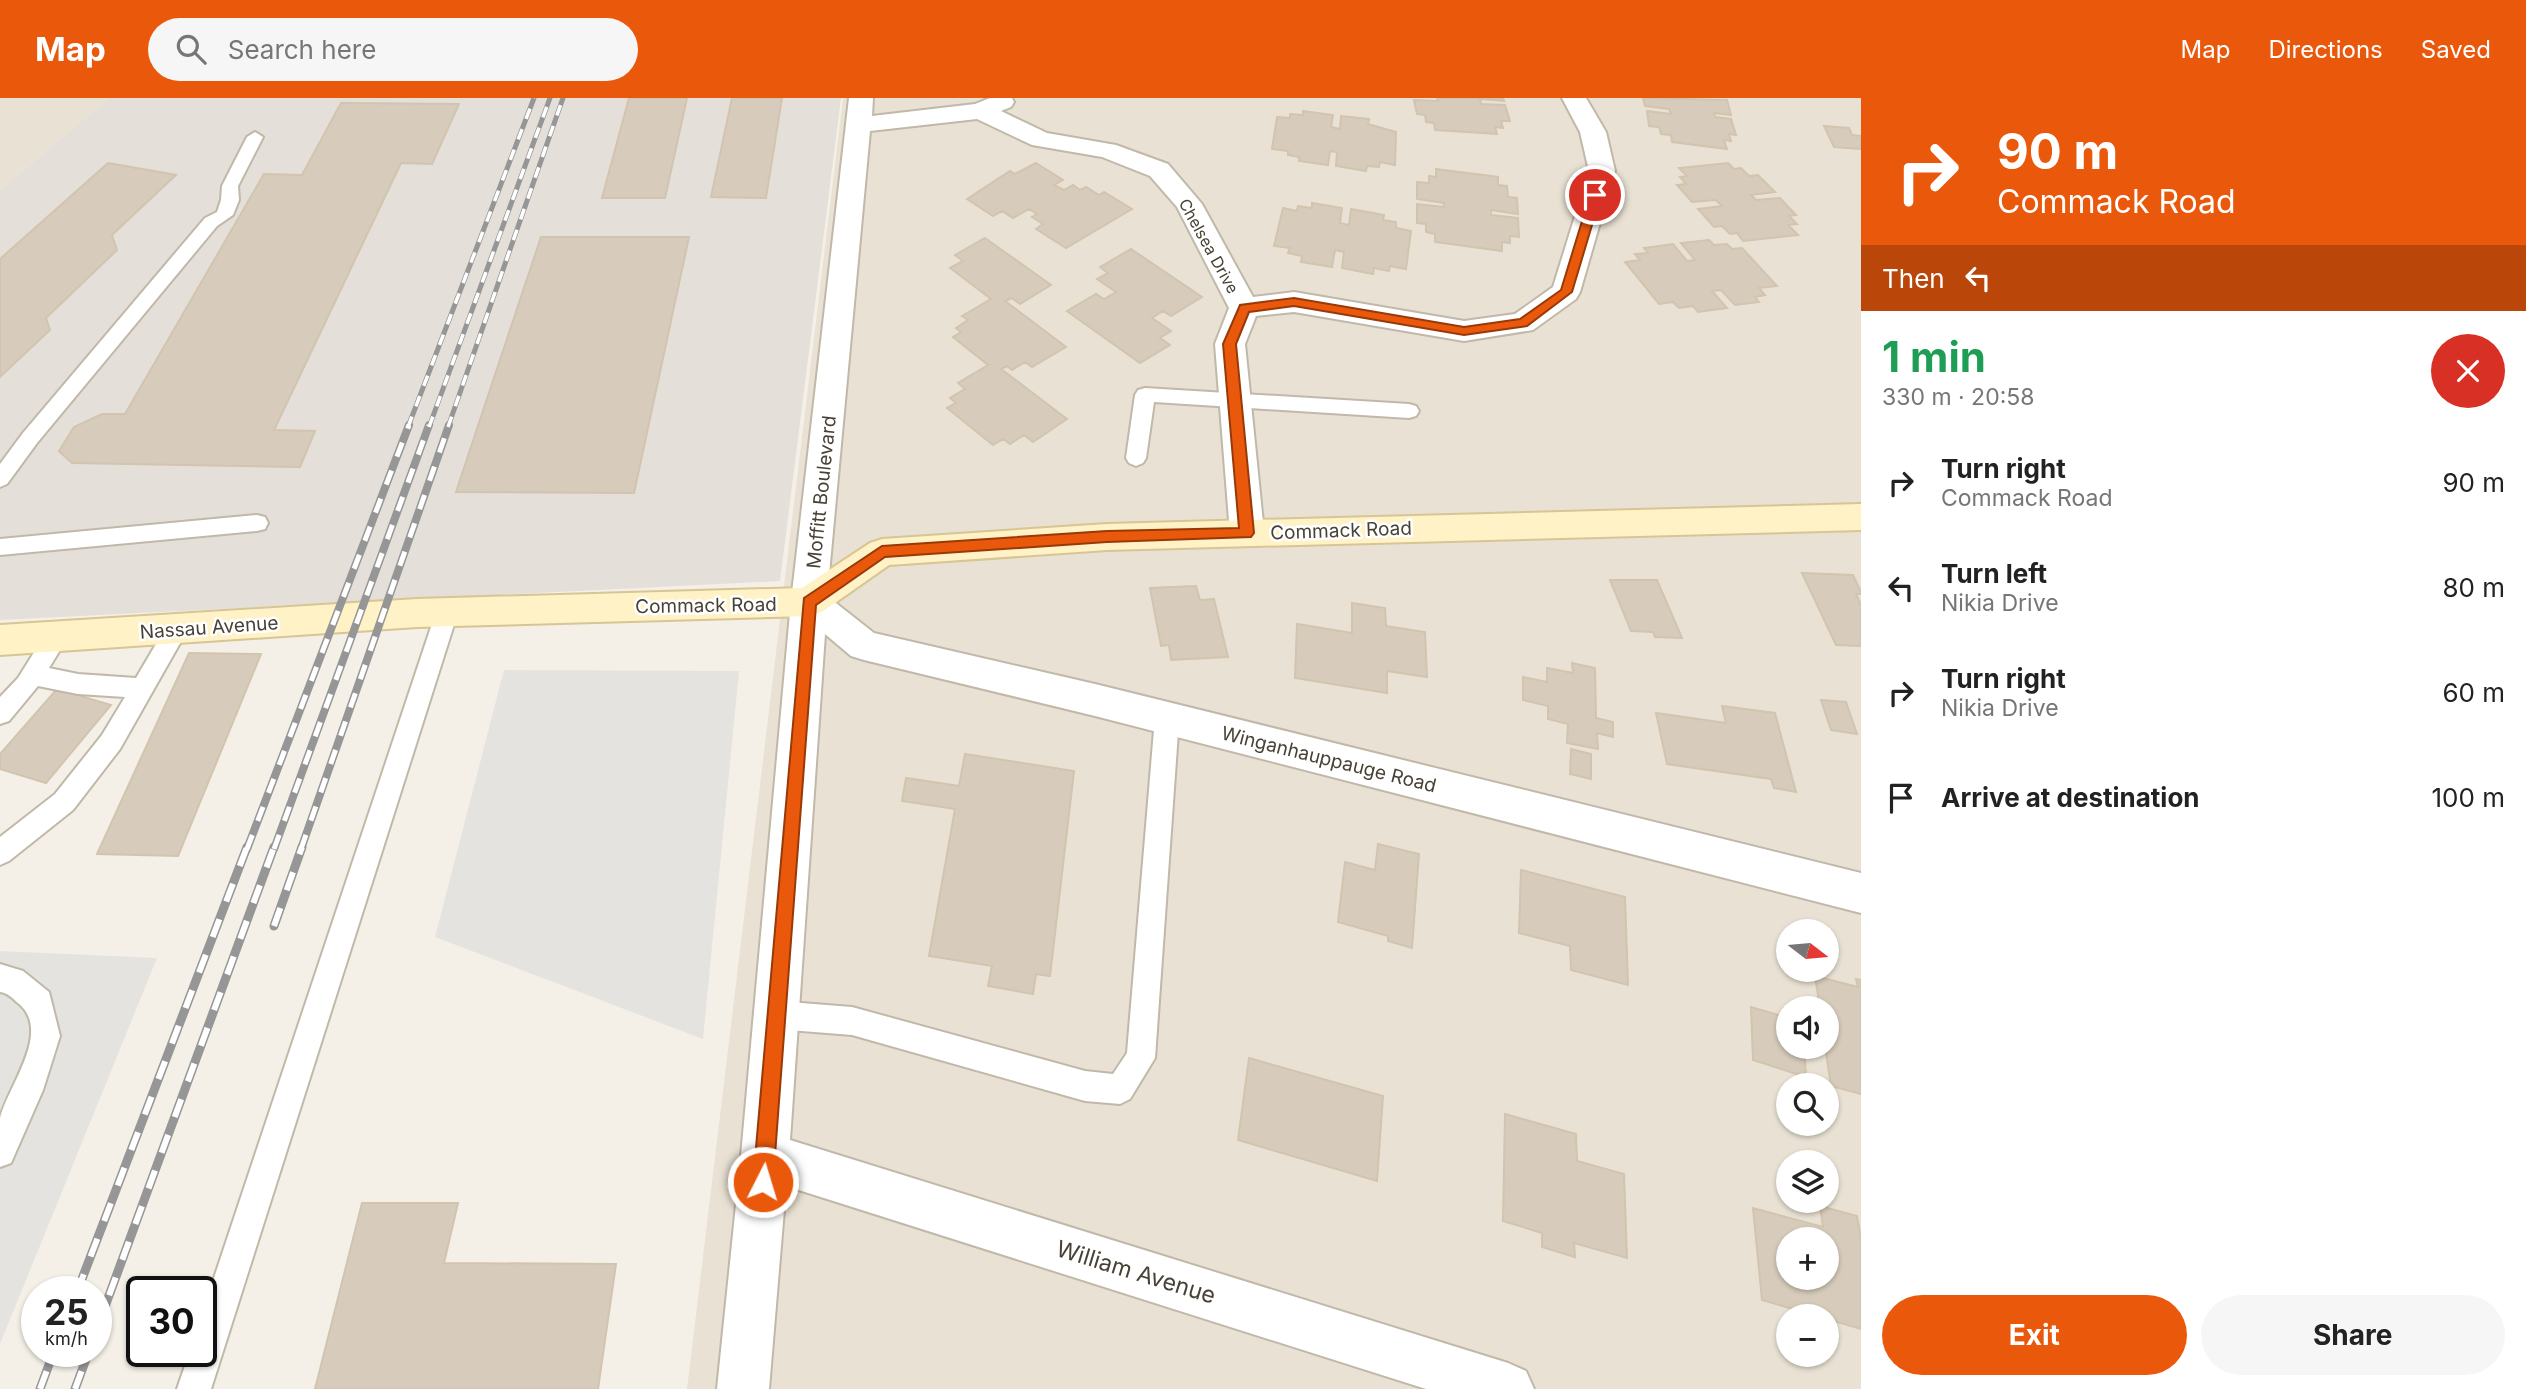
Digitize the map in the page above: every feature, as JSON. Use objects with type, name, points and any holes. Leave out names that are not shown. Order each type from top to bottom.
[{"type":"street","points":[[860,111],[980,111],[1014,98]]},
{"type":"street","points":[[1247,533],[1230,344],[1244,308],[1294,302],[1464,331],[1523,323],[1566,292],[1602,171],[1593,132],[1574,98]]},
{"type":"street","name":"Moffitt Boulevard","points":[[743,1389],[765,1156],[809,603],[860,111]]},
{"type":"street","name":"Chelsea Drive","points":[[980,111],[1041,140],[1107,150],[1159,170],[1189,204],[1244,308]]},
{"type":"street","name":"Commack Road","points":[[432,612],[809,603],[882,552],[1107,537],[1861,517]]},
{"type":"street","name":"Winganhauppauge Road","points":[[809,603],[863,645],[1167,718],[1861,893]]},
{"type":"street","name":"Nassau Avenue","points":[[0,640],[432,612]]},
{"type":"street","name":"William Avenue","points":[[765,1156],[1508,1389]]},
{"type":"lane","points":[[0,479],[30,439],[211,222],[224,215],[230,200],[230,186],[255,137]]},
{"type":"lane","points":[[1136,458],[1145,395],[1409,411]]},
{"type":"lane","points":[[0,547],[257,523]]},
{"type":"lane","points":[[194,1389],[432,612]]},
{"type":"lane","points":[[0,853],[64,802],[111,742],[177,629]]},
{"type":"lane","points":[[0,714],[32,675],[56,637]]},
{"type":"lane","points":[[32,675],[78,684],[142,688]]},
{"type":"lane","points":[[776,1015],[852,1021],[1085,1086],[1120,1089],[1141,1058],[1167,718]]},
{"type":"lane","points":[[0,978],[13,981],[39,1002],[46,1036],[28,1090],[0,1152]]},
{"type":"shaded area","points":[[0,98],[109,98],[0,190]]},
{"type":"shaded area","points":[[109,98],[841,98],[780,581],[0,620],[0,190]]},
{"type":"shaded area","points":[[843,98],[1861,98],[1861,1389],[687,1389]]},
{"type":"shaded area","points":[[504,670],[739,671],[703,1039],[435,937]]},
{"type":"shaded area","points":[[0,951],[157,958],[28,1276],[21,1276],[21,1292],[0,1344]]},
{"type":"building","points":[[629,98],[687,98],[665,198],[602,198]]},
{"type":"building","points":[[732,98],[782,98],[766,198],[711,197]]},
{"type":"building","points":[[1437,98],[1503,98],[1504,101],[1480,99],[1481,104],[1505,105],[1510,121],[1501,121],[1503,128],[1495,127],[1497,134],[1435,130],[1434,123],[1426,122],[1425,115],[1417,114],[1414,100],[1438,101]]},
{"type":"building","points":[[1643,98],[1727,100],[1731,115],[1714,113],[1715,117],[1731,119],[1736,135],[1729,134],[1731,141],[1724,140],[1727,149],[1672,142],[1671,135],[1661,134],[1659,127],[1649,126],[1647,111],[1671,114],[1669,109],[1645,106]]},
{"type":"building","points":[[341,103],[459,104],[432,164],[401,163],[274,430],[315,431],[300,467],[72,463],[59,451],[74,427],[102,414],[125,414],[264,174],[302,175]]},
{"type":"building","points":[[1303,111],[1333,115],[1331,127],[1340,129],[1341,116],[1369,119],[1368,124],[1396,132],[1395,165],[1380,162],[1379,167],[1367,166],[1366,171],[1336,166],[1337,152],[1330,151],[1328,165],[1299,161],[1299,157],[1288,155],[1288,151],[1272,149],[1277,117],[1303,115]]},
{"type":"building","points":[[1824,126],[1849,128],[1852,135],[1861,136],[1861,149],[1834,147]]},
{"type":"building","points":[[108,163],[176,175],[112,235],[117,250],[46,318],[50,330],[0,377],[0,259]]},
{"type":"building","points":[[1036,163],[1063,180],[1054,185],[1064,190],[1073,185],[1080,190],[1086,187],[1099,195],[1104,192],[1132,209],[1066,248],[1036,229],[1043,224],[1032,217],[1037,214],[1029,209],[1013,218],[1002,211],[993,216],[967,199],[1010,171],[1015,174]]},
{"type":"building","points":[[1728,163],[1734,169],[1741,168],[1749,176],[1758,175],[1775,192],[1751,195],[1756,200],[1780,198],[1796,215],[1789,216],[1797,224],[1788,225],[1798,235],[1743,241],[1737,233],[1730,234],[1722,226],[1714,227],[1698,209],[1722,206],[1716,200],[1692,202],[1677,185],[1686,184],[1680,177],[1687,176],[1679,168]]},
{"type":"building","points":[[1436,169],[1498,177],[1498,185],[1507,186],[1508,197],[1517,198],[1518,214],[1491,210],[1491,215],[1518,218],[1519,237],[1510,236],[1510,243],[1502,242],[1502,251],[1435,242],[1435,234],[1426,232],[1426,224],[1417,223],[1417,204],[1444,207],[1444,203],[1417,199],[1417,182],[1429,183],[1429,176],[1436,177]]},
{"type":"building","points":[[1312,203],[1342,208],[1340,223],[1349,225],[1351,209],[1384,215],[1383,220],[1396,222],[1396,228],[1411,231],[1406,269],[1390,266],[1389,271],[1374,268],[1373,274],[1342,268],[1344,252],[1335,250],[1332,267],[1301,262],[1302,256],[1288,253],[1290,248],[1274,246],[1283,208],[1297,211],[1298,206],[1312,208]]},
{"type":"building","points":[[541,237],[689,237],[634,493],[456,492]]},
{"type":"building","points":[[985,238],[1051,285],[1020,304],[1012,298],[1005,301],[1066,347],[1032,367],[1025,362],[1012,370],[1007,366],[1001,369],[1067,419],[1033,442],[1024,435],[1010,444],[1003,439],[993,445],[947,408],[956,403],[950,398],[965,389],[958,383],[988,365],[953,337],[961,332],[956,328],[968,320],[962,316],[991,299],[950,268],[963,261],[955,255]]},
{"type":"building","points":[[1709,240],[1714,245],[1727,244],[1732,249],[1742,248],[1777,286],[1759,288],[1765,295],[1755,297],[1759,302],[1735,305],[1721,290],[1712,291],[1727,308],[1698,312],[1693,306],[1679,308],[1673,302],[1659,304],[1625,262],[1640,260],[1635,254],[1648,253],[1644,248],[1673,244],[1687,261],[1695,260],[1681,243]]},
{"type":"building","points":[[1131,249],[1202,297],[1171,316],[1163,311],[1152,318],[1171,331],[1160,338],[1170,345],[1140,363],[1067,311],[1096,294],[1104,299],[1116,292],[1097,279],[1108,273],[1100,267]]},
{"type":"building","points":[[1802,573],[1853,575],[1861,592],[1856,594],[1861,605],[1861,646],[1836,645]]},
{"type":"building","points":[[1610,580],[1657,580],[1682,638],[1655,637],[1653,632],[1631,631]]},
{"type":"building","points":[[1196,586],[1200,600],[1214,599],[1228,657],[1171,660],[1169,645],[1161,646],[1150,588]]},
{"type":"building","points":[[1352,603],[1385,608],[1386,626],[1425,632],[1427,677],[1387,671],[1387,693],[1295,678],[1297,624],[1352,633]]},
{"type":"building","points":[[189,653],[261,654],[178,856],[97,854]]},
{"type":"building","points":[[1572,663],[1595,668],[1596,718],[1613,722],[1613,737],[1597,733],[1598,749],[1567,743],[1568,724],[1548,719],[1548,706],[1523,700],[1523,677],[1547,682],[1547,668],[1573,673]]},
{"type":"building","points":[[57,689],[111,705],[46,783],[0,769],[0,754]]},
{"type":"building","points":[[1821,700],[1846,702],[1857,734],[1831,730]]},
{"type":"building","points":[[1722,706],[1775,713],[1796,792],[1774,788],[1771,779],[1667,764],[1656,713],[1726,723]]},
{"type":"building","points":[[1571,749],[1591,754],[1591,779],[1570,774]]},
{"type":"building","points":[[965,754],[1074,771],[1050,976],[1036,974],[1033,994],[988,986],[992,966],[929,956],[955,809],[902,801],[906,778],[959,786]]},
{"type":"building","points":[[1378,844],[1419,854],[1412,948],[1388,941],[1388,936],[1338,922],[1345,862],[1375,870]]},
{"type":"building","points":[[1521,870],[1625,897],[1628,985],[1571,970],[1570,946],[1519,933]]},
{"type":"building","points":[[1856,979],[1861,980],[1861,1094],[1839,1088],[1839,1073],[1829,1073],[1827,1059],[1839,1059],[1839,996],[1818,996],[1816,982],[1838,982],[1858,987]]},
{"type":"building","points":[[1751,1007],[1776,1014],[1776,1059],[1805,1059],[1806,1073],[1794,1073],[1753,1060]]},
{"type":"building","points":[[1249,1058],[1383,1096],[1377,1181],[1238,1140]]},
{"type":"building","points":[[1505,1114],[1576,1134],[1577,1161],[1624,1174],[1627,1258],[1574,1243],[1575,1257],[1542,1247],[1542,1233],[1503,1221]]},
{"type":"building","points":[[362,1203],[458,1203],[444,1263],[616,1264],[598,1389],[315,1389]]},
{"type":"building","points":[[1753,1208],[1823,1227],[1821,1213],[1839,1211],[1857,1216],[1861,1239],[1861,1329],[1839,1323],[1839,1304],[1776,1304],[1762,1300]]},
{"type":"railway","points":[[408,427],[534,98]]},
{"type":"railway","points":[[429,427],[550,98]]},
{"type":"railway","points":[[448,427],[563,98]]},
{"type":"railway","points":[[247,849],[409,425]]},
{"type":"railway","points":[[274,849],[429,425]]},
{"type":"railway","points":[[301,849],[449,425]]},
{"type":"railway","points":[[83,1276],[247,847]]},
{"type":"railway","points":[[112,1287],[274,847]]},
{"type":"railway","points":[[274,926],[302,847]]},
{"type":"railway","points":[[40,1389],[48,1367]]},
{"type":"railway","points":[[75,1389],[83,1367]]},
{"type":"route","points":[[763,1182],[809,603],[882,552],[1107,537],[1247,533],[1230,344],[1244,308],[1294,302],[1464,331],[1523,323],[1566,292],[1595,195]]}]
